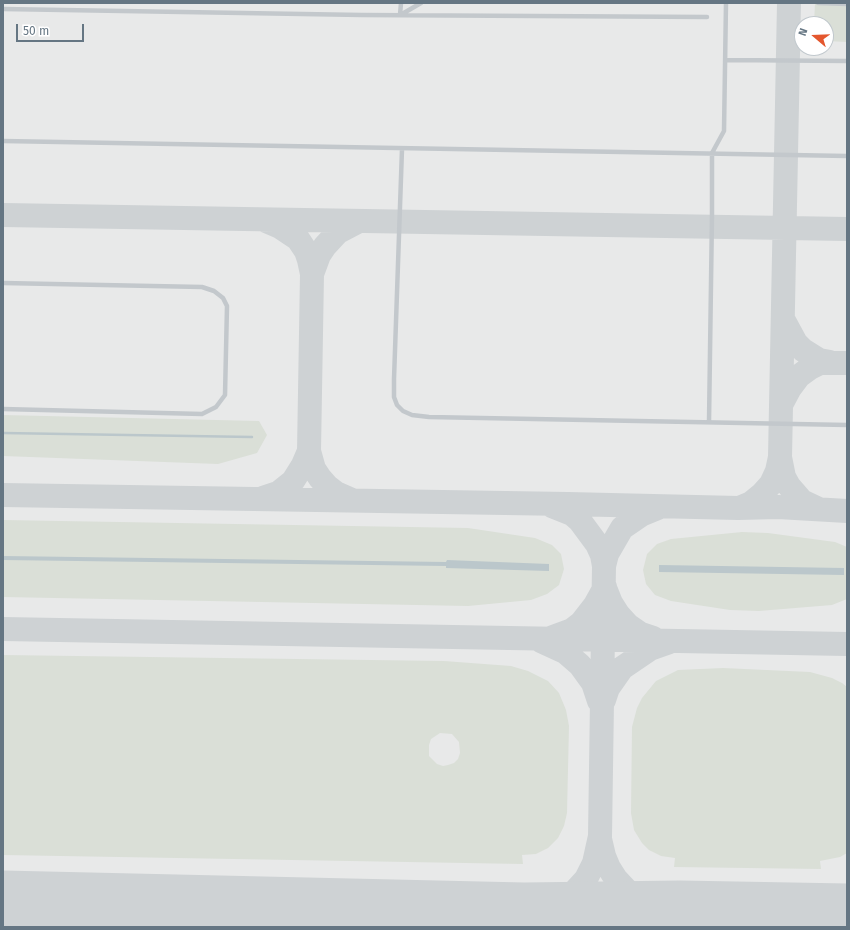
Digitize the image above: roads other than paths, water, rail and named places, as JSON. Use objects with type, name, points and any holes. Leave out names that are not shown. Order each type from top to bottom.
[{"type":"lane","points":[[400,14],[401,3]]},
{"type":"lane","points":[[400,14],[421,3]]},
{"type":"lane","points":[[709,422],[712,153],[724,131],[726,3]]},
{"type":"lane","points":[[818,3],[847,4]]},
{"type":"lane","points":[[3,8],[707,17]]},
{"type":"lane","points":[[726,60],[847,61]]},
{"type":"lane","points":[[3,141],[847,156]]},
{"type":"lane","points":[[402,148],[394,397],[397,405],[403,411],[412,415],[423,417],[847,425]]},
{"type":"lane","points":[[3,284],[202,287],[214,291],[223,298],[228,306],[226,395],[216,407],[202,414],[3,409]]},
{"type":"waterway","points":[[3,433],[252,437]]}]
